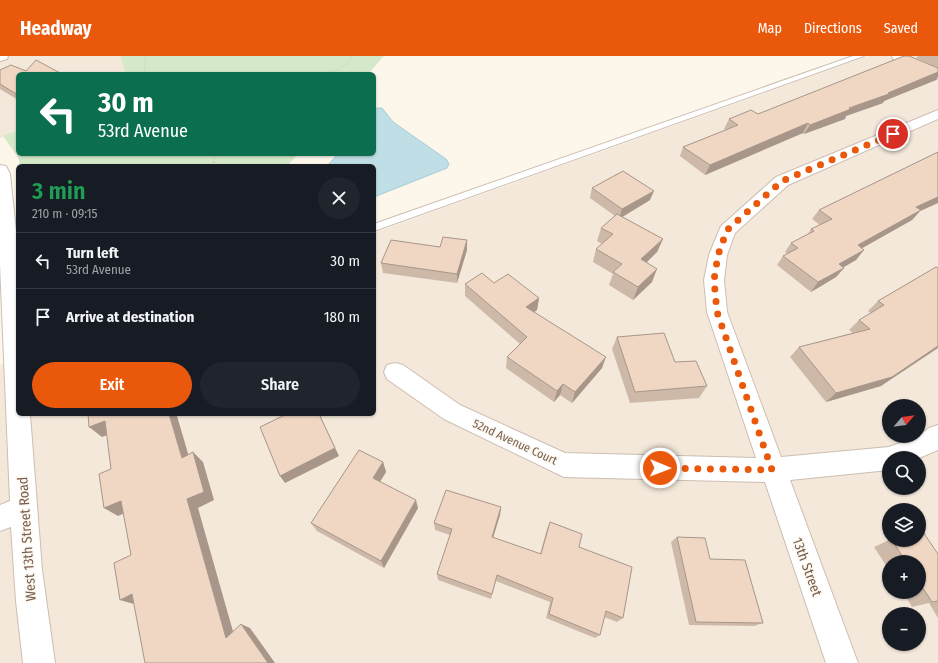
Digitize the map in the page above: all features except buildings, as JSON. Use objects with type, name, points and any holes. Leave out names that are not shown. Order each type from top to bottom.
[{"type":"street","points":[[898,56],[938,75]]},
{"type":"street","name":"13th Street","points":[[842,663],[717,312],[714,280],[718,255],[727,230],[782,181],[938,114]]},
{"type":"street","name":"West 13th Street Road","points":[[0,170],[2,174],[4,238],[16,353]]},
{"type":"street","name":"52nd Avenue Court","points":[[395,372],[452,412],[564,465],[772,470],[882,459]]},
{"type":"street","name":"West 13th Street Road","points":[[18,416],[12,513],[39,663]]},
{"type":"street","name":"52nd Avenue Court","points":[[907,451],[932,441],[938,436]]},
{"type":"lane","points":[[376,227],[860,56]]},
{"type":"path","points":[[144,72],[146,56]]},
{"type":"path","points":[[327,72],[340,69],[353,56]]},
{"type":"shaded area","points":[[0,56],[120,56],[125,72],[16,72],[16,131],[0,138]]},
{"type":"shaded area","points":[[868,56],[938,56],[938,663],[0,663],[0,365],[16,359],[16,416],[376,416],[376,232]]},
{"type":"green space","points":[[120,56],[384,56],[370,72],[125,72]]},
{"type":"green space","points":[[16,131],[16,154],[3,136]]},
{"type":"green space","points":[[17,156],[296,156],[289,164],[20,164]]},
{"type":"water","points":[[382,108],[393,122],[446,159],[449,164],[447,168],[376,196],[376,164],[329,164],[336,156],[376,156],[376,109]]},
{"type":"route","points":[[660,468],[772,470],[717,312],[714,280],[718,255],[727,230],[782,181],[893,134]]}]
